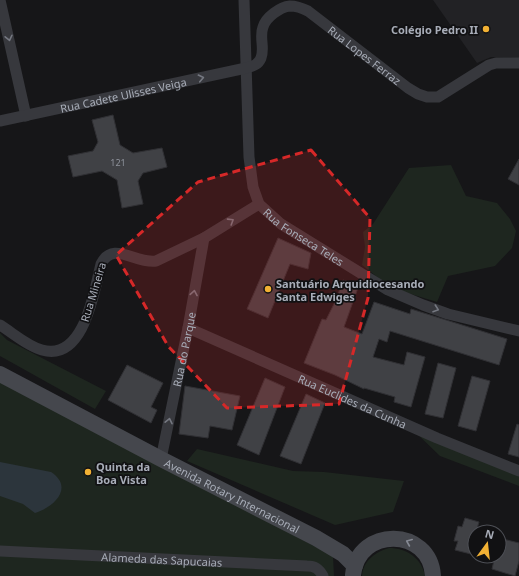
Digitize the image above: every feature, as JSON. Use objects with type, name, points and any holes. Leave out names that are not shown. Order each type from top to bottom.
[{"type":"main road","name":"Avenida Rotary Internacional","points":[[0,374],[161,459],[316,538],[343,554],[354,571]]},
{"type":"main road","name":"Avenida Rotary Internacional","points":[[316,538],[367,548]]},
{"type":"main road","points":[[354,571],[360,556],[367,548],[385,539],[398,539],[406,541],[424,552],[435,574]]},
{"type":"street","name":"Rua Fonseca Teles","points":[[244,0],[249,157],[253,187],[259,204],[281,224],[388,290],[448,314],[519,331]]},
{"type":"street","points":[[3,1],[26,116]]},
{"type":"street","name":"Rua Lopes Ferraz","points":[[246,68],[256,65],[261,58],[263,50],[263,25],[270,16],[288,6],[301,7],[308,11],[408,88],[427,97],[438,97],[489,65],[496,63],[519,63]]},
{"type":"street","name":"Rua Cadete Ulisses Veiga","points":[[0,121],[246,68]]},
{"type":"street","name":"Rua Mineira","points":[[0,325],[41,350],[57,352],[68,346],[83,326],[90,312],[101,264],[108,254],[119,253],[141,261],[156,261],[204,238],[259,204]]},
{"type":"street","name":"Rua do Parque","points":[[161,459],[188,328],[204,238]]},
{"type":"street","name":"Rua Euclides da Cunha","points":[[188,328],[430,435],[519,471]]},
{"type":"street","name":"Alameda das Sapucaias","points":[[0,550],[307,566],[314,567],[322,574]]},
{"type":"highlighted area","points":[[311,150],[370,218],[368,298],[339,404],[227,408],[168,346],[116,255],[198,182]]},
{"type":"shaded area","name":"Colégio Pedro II","points":[[433,0],[519,0],[519,58],[491,57],[477,63]]},
{"type":"shaded area","points":[[451,165],[466,196],[497,203],[510,219],[516,231],[512,248],[495,266],[448,276],[437,302],[391,288],[362,265],[365,247],[363,232],[373,224],[409,168]]},
{"type":"shaded area","points":[[0,333],[7,340],[106,391],[95,409],[0,356]]},
{"type":"shaded area","name":"Quinta da Boa Vista","points":[[0,380],[333,556],[334,576],[0,576]]},
{"type":"shaded area","points":[[409,426],[519,468],[519,486],[440,456]]},
{"type":"shaded area","points":[[197,449],[293,471],[324,472],[404,481],[393,512],[335,525],[187,461]]},
{"type":"shaded area","points":[[0,462],[51,472],[58,478],[61,484],[59,496],[49,506],[35,513],[23,504],[0,496]]},
{"type":"shaded area","points":[[389,548],[395,548],[412,555],[417,559],[425,576],[362,576],[367,562],[379,552]]},
{"type":"building","points":[[113,115],[120,145],[133,153],[162,148],[167,167],[143,173],[138,181],[143,204],[122,208],[117,180],[102,171],[73,177],[68,156],[93,151],[98,142],[92,120]]},
{"type":"building","points":[[519,159],[519,185],[508,179]]},
{"type":"building","name":"Santuário Arquidiocesando Santa Edwiges","points":[[278,238],[311,253],[308,269],[290,264],[268,318],[247,309]]},
{"type":"building","points":[[343,280],[359,285],[344,327],[362,334],[374,302],[410,314],[411,309],[507,339],[499,365],[390,331],[387,342],[379,339],[373,357],[404,365],[407,352],[425,357],[411,407],[394,402],[395,397],[364,389],[335,375],[304,363],[322,319],[326,320],[336,300]]},
{"type":"building","points":[[438,363],[456,368],[443,418],[425,414]]},
{"type":"building","points":[[127,365],[163,383],[151,407],[157,410],[151,423],[108,400]]},
{"type":"building","points":[[472,376],[490,381],[476,431],[458,426]]},
{"type":"building","points":[[265,378],[285,387],[259,455],[237,445]]},
{"type":"building","points":[[185,386],[240,396],[232,430],[210,426],[208,438],[179,434]]},
{"type":"building","points":[[306,394],[325,403],[301,464],[280,456]]},
{"type":"building","points":[[517,424],[519,425],[519,457],[508,454]]},
{"type":"building","points":[[465,518],[479,522],[478,524],[467,524],[467,553],[455,550],[458,541],[454,541],[458,526],[462,527]]},
{"type":"building","points":[[507,540],[519,543],[519,561],[515,576],[492,569],[493,564],[507,564]]},
{"type":"place","name":"Colégio Pedro II","points":[[486,29]]},
{"type":"place","name":"Santuário Arquidiocesando Santa Edwiges","points":[[268,289]]},
{"type":"place","name":"Quinta da Boa Vista","points":[[88,472]]}]
